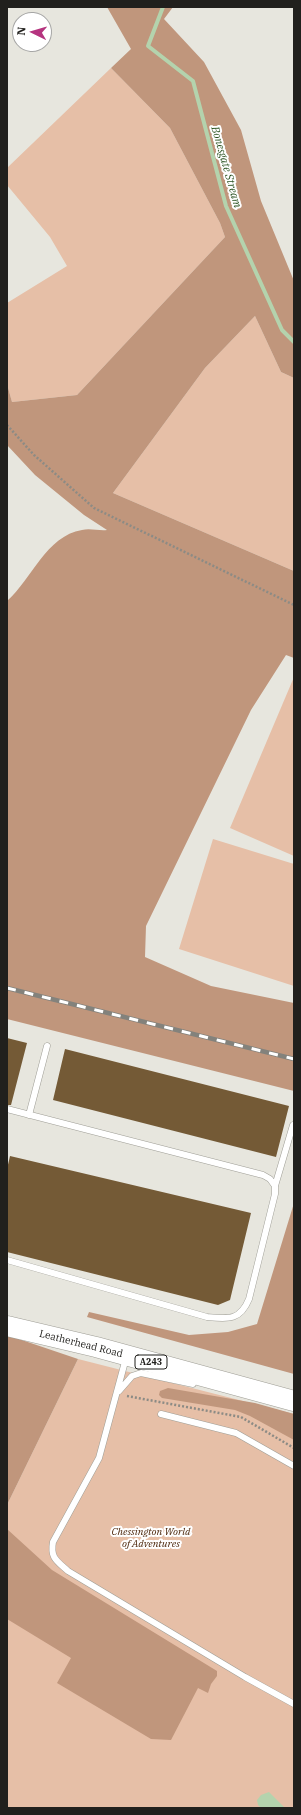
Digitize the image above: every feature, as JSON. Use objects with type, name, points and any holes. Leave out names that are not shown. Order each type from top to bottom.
[{"type":"highway","name":"Leatherhead Road","points":[[7,1326],[127,1355],[294,1401]]},
{"type":"lane","points":[[29,1114],[46,1046]]},
{"type":"lane","points":[[7,1109],[263,1175],[270,1179],[275,1186]]},
{"type":"lane","points":[[7,1260],[207,1317],[230,1318],[240,1314],[245,1308],[249,1298],[275,1194],[275,1186],[293,1125]]},
{"type":"lane","points":[[127,1355],[99,1458],[53,1542],[52,1550],[54,1558],[97,1586],[107,1595],[196,1644],[222,1660],[245,1677],[294,1704]]},
{"type":"lane","points":[[116,1394],[132,1376],[141,1373],[203,1386]]},
{"type":"lane","points":[[219,1388],[250,1389]]},
{"type":"lane","points":[[161,1414],[236,1434],[294,1466]]},
{"type":"lane","points":[[107,1595],[122,1598]]},
{"type":"lane","points":[[245,1677],[248,1671]]},
{"type":"lane","points":[[271,1692],[274,1685]]},
{"type":"path","points":[[7,425],[34,455],[94,508],[294,605]]},
{"type":"path","points":[[116,1394],[241,1417],[294,1448]]},
{"type":"green space","points":[[111,68],[170,128],[220,223],[225,237],[77,395],[12,402],[7,384],[7,303],[67,266],[50,237],[7,185],[7,168]]},
{"type":"green space","points":[[255,316],[281,372],[294,378],[294,571],[113,493],[205,368]]},
{"type":"green space","points":[[294,677],[294,856],[230,828]]},
{"type":"green space","points":[[213,839],[294,864],[294,986],[179,949]]},
{"type":"green space","name":"Chessington World of Adventures","points":[[78,1359],[294,1414],[294,1808],[7,1808],[7,1505]]},
{"type":"shaded area","points":[[107,7],[173,7],[164,19],[204,62],[241,130],[261,201],[294,281],[294,378],[281,372],[255,316],[205,368],[113,493],[294,571],[294,658],[286,655],[251,710],[146,926],[145,957],[211,986],[294,1003],[294,1091],[7,1019],[7,601],[16,592],[49,549],[59,541],[69,534],[82,530],[107,530],[84,515],[35,475],[7,445],[7,384],[12,402],[77,395],[225,237],[220,223],[170,128],[111,68],[131,49]]},
{"type":"shaded area","points":[[294,1203],[294,1374],[87,1317],[89,1312],[189,1335],[228,1332],[257,1324]]},
{"type":"shaded area","points":[[7,1335],[78,1359],[7,1505]]},
{"type":"shaded area","points":[[168,1388],[255,1403],[294,1414],[294,1440],[250,1416],[235,1410],[162,1398],[159,1395],[160,1391]]},
{"type":"shaded area","points":[[7,1529],[52,1570],[217,1671],[217,1676],[211,1684],[208,1693],[198,1688],[171,1740],[151,1739],[57,1683],[71,1658],[7,1619]]},
{"type":"shaded area","points":[[269,1792],[285,1808],[261,1808],[258,1805],[257,1800],[261,1795]]},
{"type":"building","points":[[7,1038],[27,1043],[11,1105],[7,1105]]},
{"type":"building","points":[[65,1049],[289,1106],[276,1157],[53,1100]]},
{"type":"building","points":[[10,1156],[251,1213],[230,1300],[218,1305],[7,1252],[7,1169]]},
{"type":"waterway","name":"Bonesgate Stream","points":[[163,7],[148,46],[193,81],[226,206],[282,330],[294,342]]},
{"type":"railway","points":[[7,988],[294,1059]]}]
